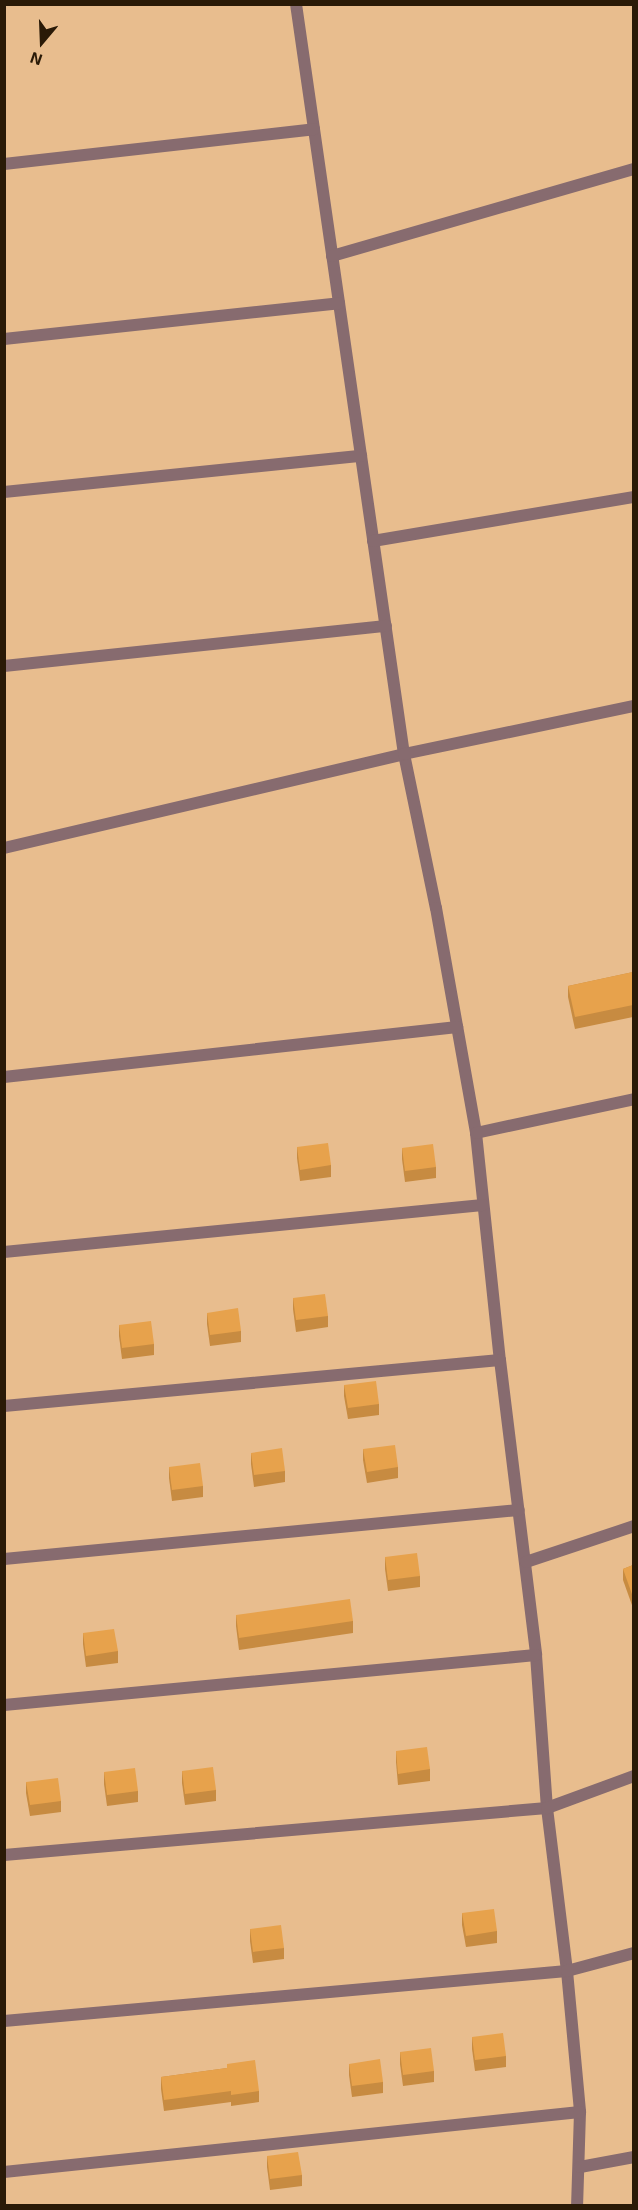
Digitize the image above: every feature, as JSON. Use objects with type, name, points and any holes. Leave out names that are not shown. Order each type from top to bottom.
[{"type":"street","points":[[296,4],[404,754],[476,1132],[500,1360],[537,1655],[547,1808],[567,1971],[580,2112],[577,2205]]},
{"type":"street","points":[[4,164],[314,129]]},
{"type":"street","points":[[332,256],[633,169]]},
{"type":"street","points":[[4,339],[339,303]]},
{"type":"street","points":[[4,492],[361,456]]},
{"type":"street","points":[[373,541],[633,497]]},
{"type":"street","points":[[4,666],[386,626]]},
{"type":"street","points":[[4,848],[404,754],[633,706]]},
{"type":"street","points":[[4,1077],[457,1027]]},
{"type":"street","points":[[476,1132],[633,1099]]},
{"type":"street","points":[[4,1252],[483,1205]]},
{"type":"street","points":[[4,1406],[500,1360]]},
{"type":"street","points":[[4,1559],[519,1510]]},
{"type":"street","points":[[526,1562],[633,1526]]},
{"type":"street","points":[[4,1705],[537,1655]]},
{"type":"street","points":[[4,1855],[547,1808],[633,1776]]},
{"type":"street","points":[[4,2021],[567,1971],[633,1953]]},
{"type":"street","points":[[4,2172],[580,2112]]},
{"type":"street","points":[[580,2167],[633,2157]]},
{"type":"building","points":[[633,972],[633,1005],[575,1017],[568,986]]},
{"type":"building","points":[[328,1143],[331,1165],[300,1170],[297,1147]]},
{"type":"building","points":[[433,1144],[436,1167],[405,1171],[402,1148]]},
{"type":"building","points":[[325,1294],[328,1316],[296,1320],[293,1298]]},
{"type":"building","points":[[238,1308],[241,1331],[210,1335],[207,1313]]},
{"type":"building","points":[[151,1321],[154,1344],[122,1348],[119,1325]]},
{"type":"building","points":[[376,1381],[379,1404],[348,1408],[344,1385]]},
{"type":"building","points":[[395,1445],[398,1467],[367,1472],[363,1449]]},
{"type":"building","points":[[282,1448],[285,1471],[254,1475],[251,1453]]},
{"type":"building","points":[[200,1463],[203,1486],[172,1490],[169,1467]]},
{"type":"building","points":[[417,1553],[420,1576],[388,1580],[385,1557]]},
{"type":"building","points":[[633,1565],[633,1597],[623,1569]]},
{"type":"building","points":[[350,1599],[353,1621],[239,1638],[236,1615]]},
{"type":"building","points":[[114,1629],[118,1651],[86,1656],[83,1633]]},
{"type":"building","points":[[427,1747],[430,1769],[398,1774],[396,1751]]},
{"type":"building","points":[[213,1767],[216,1790],[185,1794],[182,1771]]},
{"type":"building","points":[[135,1768],[138,1791],[107,1795],[104,1772]]},
{"type":"building","points":[[58,1778],[61,1801],[30,1805],[26,1782]]},
{"type":"building","points":[[494,1909],[497,1931],[466,1936],[462,1913]]},
{"type":"building","points":[[281,1925],[284,1948],[253,1952],[250,1929]]},
{"type":"building","points":[[503,2033],[506,2056],[475,2060],[472,2037]]},
{"type":"building","points":[[431,2048],[434,2071],[403,2075],[400,2052]]},
{"type":"building","points":[[380,2059],[383,2082],[352,2086],[349,2064]]},
{"type":"building","points":[[255,2060],[259,2091],[231,2095],[231,2091],[164,2100],[161,2077],[227,2068],[227,2064]]},
{"type":"building","points":[[298,2152],[302,2175],[270,2179],[267,2156]]}]
